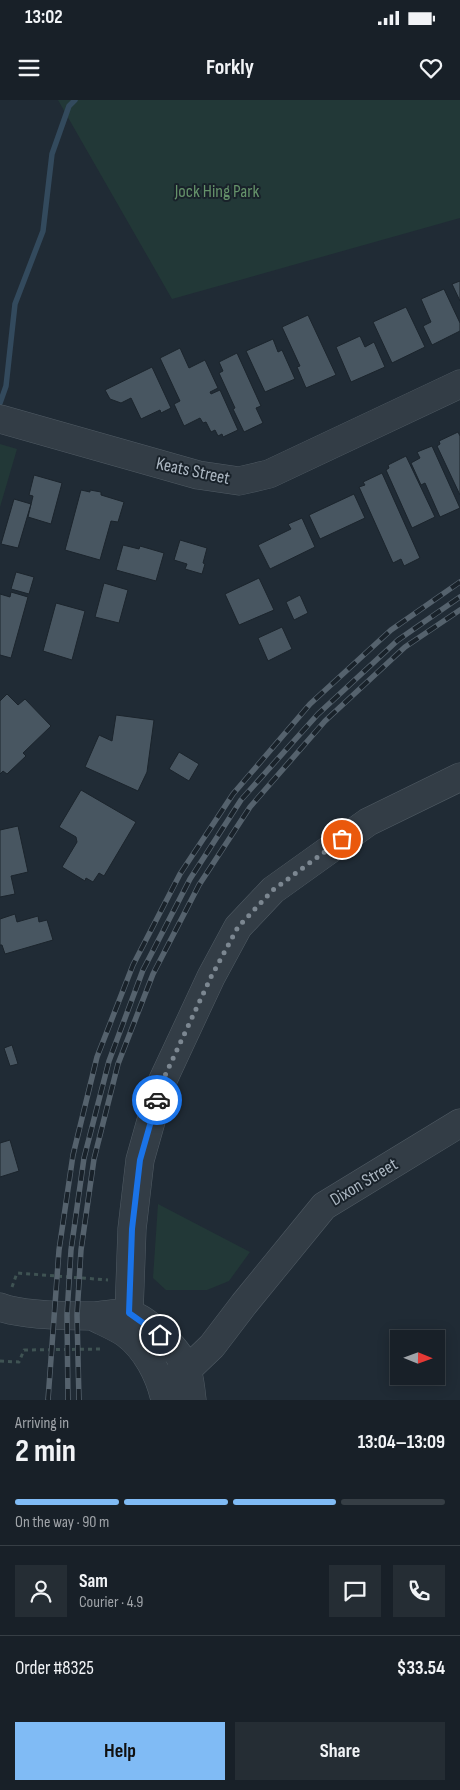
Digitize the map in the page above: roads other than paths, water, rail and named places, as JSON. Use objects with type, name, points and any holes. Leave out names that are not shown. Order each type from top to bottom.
[{"type":"street","name":"Keats Street","points":[[8,422],[198,475],[239,481],[269,474],[460,384]]},
{"type":"street","points":[[129,1313],[132,1229],[140,1160],[162,1082],[211,977],[238,927],[273,890],[368,822],[460,778]]},
{"type":"street","name":"Dixon Street","points":[[244,1304],[199,1334],[170,1343],[147,1359],[163,1392],[212,1346],[324,1206],[460,1123]]},
{"type":"street","points":[[2,1308],[27,1313],[93,1316],[129,1313],[150,1326],[170,1343],[187,1370],[192,1400]]},
{"type":"street","points":[[93,1316],[126,1334],[142,1350],[147,1359]]},
{"type":"waterway","points":[[0,403],[6,386],[15,304],[43,231],[52,154],[69,106],[75,100]]},
{"type":"railway","points":[[48,1400],[59,1250],[73,1155],[97,1057],[133,965],[180,874],[233,794],[310,704],[391,630],[460,582]]},
{"type":"railway","points":[[68,1400],[67,1315],[71,1250],[84,1158],[109,1061],[143,970],[190,879],[241,800],[318,714],[398,640],[460,597]]},
{"type":"railway","points":[[79,1400],[77,1315],[81,1250],[94,1159],[118,1064],[153,974],[199,885],[250,807],[325,721],[405,647],[460,610]]},
{"type":"park label","name":"Jock Hing Park","points":[[217,191]]}]
